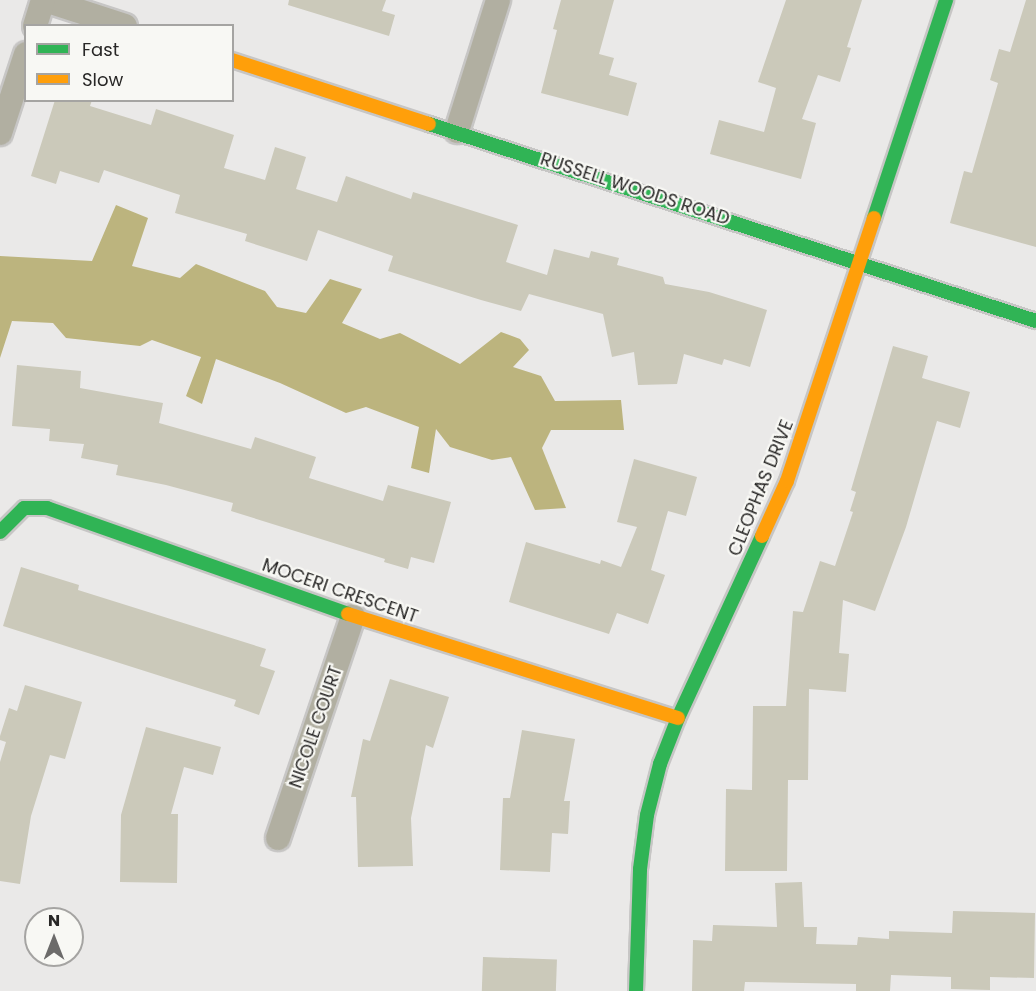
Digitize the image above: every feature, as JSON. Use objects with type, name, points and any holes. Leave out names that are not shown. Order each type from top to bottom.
[{"type":"street","points":[[36,24],[44,0],[119,24]]},
{"type":"street","points":[[457,130],[498,0]]},
{"type":"street","name":"CLEOPHAS DRIVE","points":[[636,991],[640,869],[647,815],[660,764],[678,718],[787,481],[946,0]]},
{"type":"street","points":[[0,133],[24,60]]},
{"type":"street","name":"RUSSELL WOODS ROAD","points":[[234,61],[457,130],[1036,321]]},
{"type":"street","name":"MOCERI CRESCENT","points":[[0,532],[24,508],[47,508],[353,616],[678,718]]},
{"type":"street","name":"NICOLE COURT","points":[[278,838],[353,616]]},
{"type":"shaded area","points":[[116,205],[148,218],[132,266],[180,278],[196,264],[265,291],[277,307],[306,313],[330,279],[362,289],[342,323],[380,339],[400,333],[460,364],[501,332],[520,339],[529,350],[513,367],[541,376],[555,401],[621,400],[624,430],[551,430],[542,448],[566,508],[535,510],[511,457],[492,460],[450,447],[436,429],[429,473],[411,468],[419,427],[366,407],[346,413],[280,383],[216,359],[202,404],[186,396],[201,357],[152,340],[140,346],[66,338],[53,323],[12,321],[0,358],[0,256],[92,261]]},
{"type":"building","points":[[289,0],[386,0],[382,11],[395,15],[389,36],[288,5]]},
{"type":"building","points":[[561,0],[614,0],[599,54],[614,58],[609,75],[637,83],[628,116],[541,93],[557,30],[553,29]]},
{"type":"building","points":[[786,0],[862,0],[847,47],[851,48],[840,82],[818,75],[802,119],[816,123],[801,179],[710,154],[719,120],[764,132],[776,88],[758,82]]},
{"type":"building","points":[[1026,0],[1036,0],[1036,247],[950,223],[964,171],[972,173],[998,83],[990,80],[999,49],[1010,52]]},
{"type":"building","points":[[54,102],[91,102],[90,106],[151,125],[156,109],[234,135],[224,168],[265,180],[275,147],[306,157],[296,189],[337,202],[346,176],[411,199],[413,192],[518,225],[506,262],[547,275],[554,249],[589,258],[591,251],[619,258],[617,265],[663,277],[665,284],[709,292],[767,310],[750,367],[724,359],[722,365],[684,354],[677,384],[638,385],[634,352],[612,357],[603,314],[529,294],[521,311],[481,300],[388,271],[393,256],[318,230],[307,261],[245,241],[247,234],[175,213],[180,195],[104,170],[99,183],[60,171],[56,184],[31,176]]},
{"type":"building","points":[[893,346],[928,356],[922,378],[970,392],[960,428],[937,421],[906,527],[875,611],[843,600],[839,653],[849,654],[846,692],[809,689],[808,780],[788,780],[787,871],[725,871],[726,789],[752,790],[753,706],[786,706],[793,611],[803,612],[820,561],[835,566],[853,512],[850,511],[856,492],[851,490]]},
{"type":"building","points":[[17,365],[81,371],[80,388],[163,403],[159,423],[251,449],[255,437],[316,457],[309,478],[383,501],[388,485],[451,502],[434,563],[411,557],[408,569],[384,562],[385,559],[231,511],[233,503],[166,485],[116,475],[118,465],[81,458],[84,444],[49,441],[50,429],[12,426]]},
{"type":"building","points":[[634,459],[697,477],[686,516],[668,511],[651,570],[665,575],[648,624],[617,613],[609,634],[509,602],[526,542],[600,564],[601,560],[621,567],[637,527],[617,522]]},
{"type":"building","points":[[21,567],[79,585],[78,590],[266,649],[260,666],[275,671],[259,715],[234,706],[236,700],[3,626]]},
{"type":"building","points":[[390,679],[449,697],[433,748],[426,745],[411,818],[413,866],[358,867],[356,797],[351,797],[363,739],[370,741]]},
{"type":"building","points":[[25,685],[82,702],[65,759],[50,755],[31,816],[20,884],[0,881],[0,762],[6,742],[0,740],[0,736],[9,708],[17,711]]},
{"type":"building","points":[[146,727],[221,747],[213,775],[184,767],[171,814],[178,814],[177,883],[120,882],[121,815]]},
{"type":"building","points":[[522,730],[575,739],[564,801],[570,801],[568,834],[552,833],[550,872],[500,870],[503,798],[510,798]]},
{"type":"building","points":[[802,882],[804,927],[817,927],[816,944],[857,945],[858,937],[889,939],[889,931],[952,933],[953,911],[1035,913],[1034,978],[990,977],[990,990],[951,989],[951,977],[891,975],[890,991],[856,991],[856,984],[745,982],[744,991],[692,991],[693,940],[712,941],[713,925],[777,927],[775,883]]},
{"type":"building","points":[[483,957],[557,960],[556,991],[482,991]]},
{"type":"traffic: fast","points":[[874,218],[946,0]]},
{"type":"traffic: fast","points":[[429,124],[1036,321]]},
{"type":"traffic: fast","points":[[0,532],[24,508],[47,508],[348,614]]},
{"type":"traffic: fast","points":[[636,991],[640,869],[647,815],[660,764],[678,718],[762,536]]},
{"type":"traffic: slow","points":[[234,61],[429,124]]},
{"type":"traffic: slow","points":[[762,536],[787,481],[874,218]]},
{"type":"traffic: slow","points":[[348,614],[678,718]]}]
